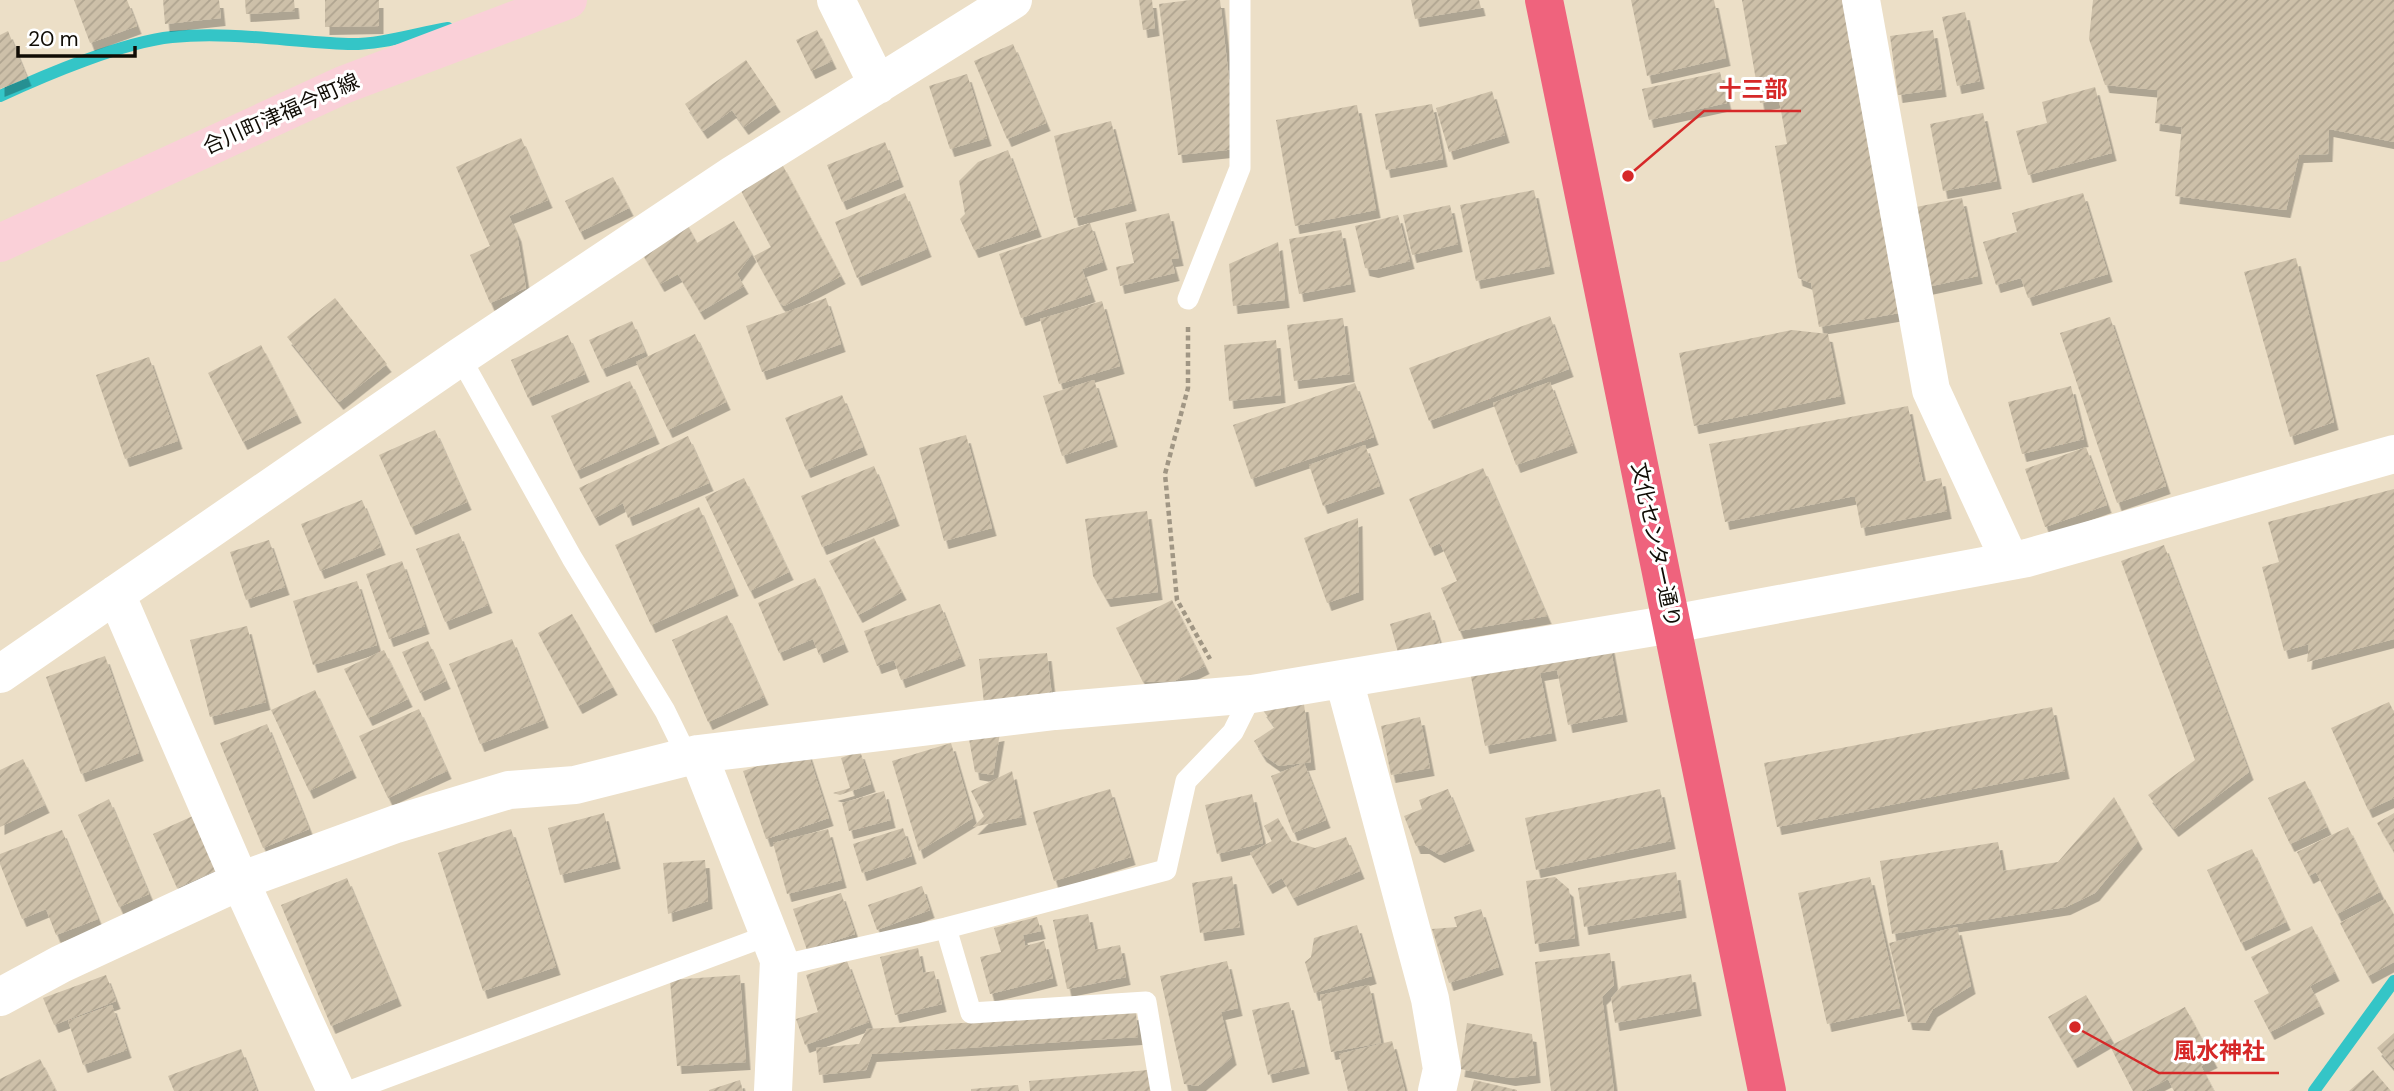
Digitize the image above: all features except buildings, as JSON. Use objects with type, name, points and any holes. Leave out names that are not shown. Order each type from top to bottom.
[{"type":"highway","name":"文化センター通り","points":[[1544,0],[1767,1091]]},
{"type":"street","name":"合川町津福今町線","points":[[0,243],[343,85],[568,0]]},
{"type":"street","points":[[836,0],[878,85]]},
{"type":"street","points":[[0,674],[460,357],[734,174],[1013,0]]},
{"type":"street","points":[[1861,0],[1931,390],[2010,561]]},
{"type":"street","points":[[0,997],[61,964],[240,881],[396,824],[509,790],[575,785],[693,755],[1055,711],[1242,695],[1672,624],[2010,561],[2394,454]]},
{"type":"street","points":[[116,594],[240,881],[336,1091]]},
{"type":"street","points":[[1344,680],[1430,999],[1442,1069],[1437,1091]]},
{"type":"street","points":[[693,755],[774,950],[773,1091]]},
{"type":"lane","points":[[1188,299],[1241,168],[1240,0]]},
{"type":"lane","points":[[460,357],[572,558],[693,755]]},
{"type":"lane","points":[[350,1091],[774,950],[946,928],[1166,870],[1186,781],[1233,732],[1242,695]]},
{"type":"lane","points":[[946,928],[971,1013],[1146,1002],[1161,1091]]},
{"type":"path","points":[[1188,299],[1188,388],[1165,474],[1177,600],[1242,695]]},
{"type":"waterway","points":[[0,96],[61,69],[152,40],[194,35],[360,44],[448,28]]},
{"type":"waterway","points":[[2314,1091],[2394,981]]},
{"type":"place","name":"十三部","points":[[1628,176]]},
{"type":"place","name":"風水神社","points":[[2075,1027]]}]
